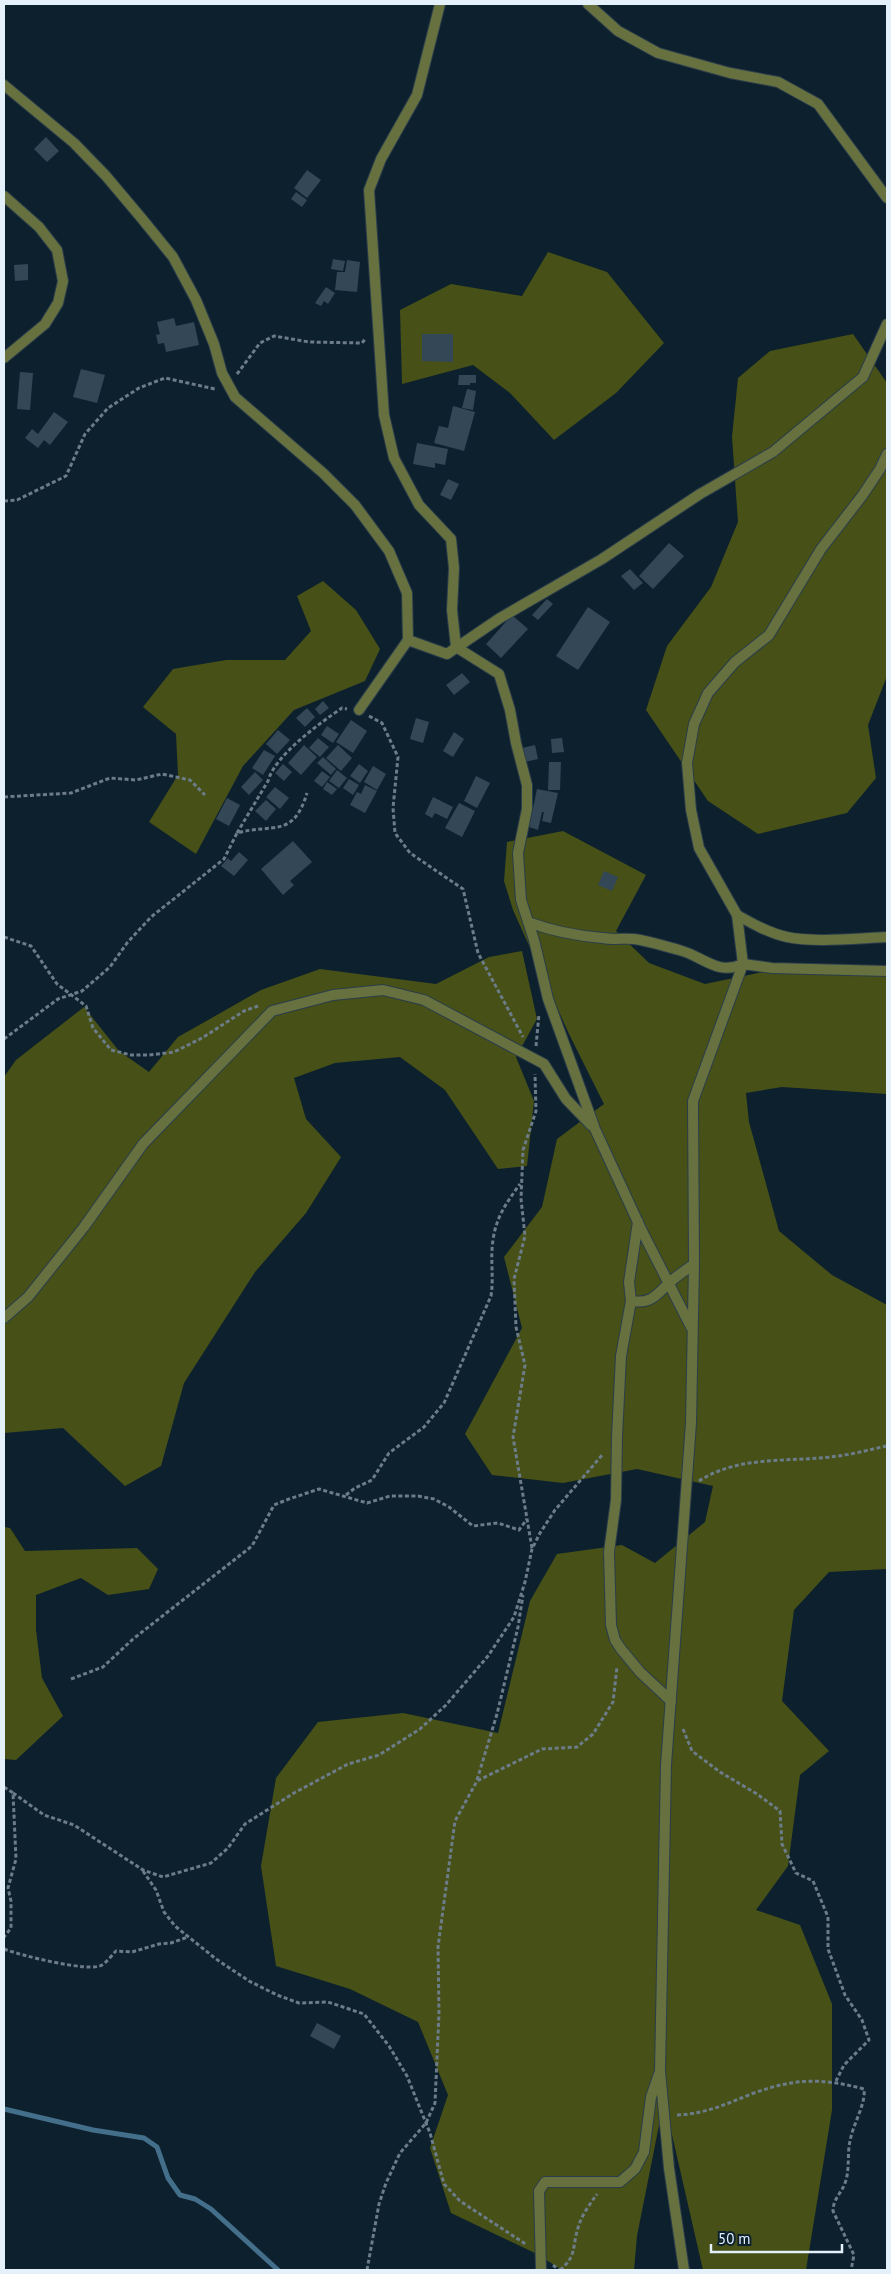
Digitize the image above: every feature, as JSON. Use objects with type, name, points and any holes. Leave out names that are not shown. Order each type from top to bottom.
[{"type":"street","points":[[440,4],[417,95],[381,159],[369,190],[384,415],[394,458],[419,505],[451,539],[454,568],[452,610],[456,647]]},
{"type":"street","points":[[588,4],[618,31],[658,53],[730,73],[778,82],[818,104],[886,197],[887,207]]},
{"type":"street","points":[[4,85],[74,143],[173,257],[196,300],[214,344],[222,373],[236,397],[323,473],[355,505],[389,551],[407,594],[408,640],[359,710]]},
{"type":"street","points":[[4,196],[39,227],[56,250],[63,281],[58,303],[45,324],[4,358]]},
{"type":"street","points":[[408,640],[447,654],[500,618],[602,559],[700,494],[773,452],[863,377],[887,324]]},
{"type":"street","points":[[684,2270],[660,2071],[666,1764],[691,1423],[694,1264],[693,1101],[743,964],[737,915],[700,848],[691,810],[687,763],[694,724],[708,693],[735,662],[769,635],[820,549],[862,496],[880,469],[887,454]]},
{"type":"street","points":[[456,647],[499,674],[510,710],[527,785],[527,809],[518,853],[521,900],[548,999],[595,1129],[638,1222],[693,1329]]},
{"type":"street","points":[[737,915],[758,926],[787,937],[828,939],[887,937]]},
{"type":"street","points":[[528,922],[547,929],[605,939],[633,939],[666,946],[682,950],[724,968],[732,969],[743,964],[772,968],[887,971]]},
{"type":"street","points":[[4,1318],[35,1289],[84,1227],[143,1144],[272,1010],[332,995],[383,990],[424,1000],[544,1064],[566,1099],[595,1129]]},
{"type":"street","points":[[638,1222],[629,1282],[631,1301],[622,1356],[617,1436],[616,1500],[609,1552],[611,1625],[615,1640],[621,1649],[640,1672],[671,1701]]},
{"type":"street","points":[[631,1301],[639,1302],[656,1297],[669,1283],[694,1264]]},
{"type":"street","points":[[541,2270],[539,2191],[545,2182],[620,2182],[635,2168],[644,2152],[651,2097],[660,2071]]},
{"type":"path","points":[[4,501],[17,500],[66,476],[79,445],[97,421],[108,408],[139,388],[165,378],[213,390],[230,386],[260,343],[274,336],[308,342],[362,342],[370,333],[377,312]]},
{"type":"path","points":[[4,1039],[58,1000],[82,991],[110,967],[127,943],[150,918],[224,859],[268,781],[270,772],[327,718],[342,708],[359,710],[382,723],[398,757],[393,808],[395,833],[410,853],[464,889],[478,953],[535,1060]]},
{"type":"path","points":[[4,797],[71,793],[110,778],[136,780],[162,774],[190,780],[205,795]]},
{"type":"path","points":[[237,833],[254,828],[274,829],[292,822],[302,809],[307,793]]},
{"type":"path","points":[[4,937],[32,946],[57,984],[86,1006],[93,1028],[111,1050],[149,1055],[174,1052],[202,1038],[244,1011],[262,1005]]},
{"type":"path","points":[[532,1549],[513,1437],[525,1365],[516,1327],[514,1279],[525,1236],[521,1183],[523,1150],[536,1111],[535,1060],[539,1010]]},
{"type":"path","points":[[346,1495],[355,1488],[372,1480],[389,1453],[424,1427],[444,1403],[491,1296],[493,1286],[492,1241],[497,1221],[503,1208],[521,1183]]},
{"type":"path","points":[[367,2270],[379,2204],[386,2183],[400,2153],[426,2123],[435,2103],[439,2013],[438,1947],[455,1821],[477,1781],[497,1714],[518,1627],[532,1549],[555,1510],[573,1492],[617,1436]]},
{"type":"path","points":[[686,1489],[713,1472],[762,1460],[838,1456],[887,1446]]},
{"type":"path","points":[[71,1679],[103,1668],[134,1639],[252,1546],[274,1505],[319,1489],[346,1495],[367,1503],[390,1496],[418,1496],[434,1499],[449,1507],[473,1526],[498,1523],[519,1530],[527,1518]]},
{"type":"path","points":[[4,1787],[44,1815],[74,1824],[143,1870],[163,1877],[211,1863],[228,1848],[245,1824],[294,1793],[348,1764],[378,1755],[420,1729],[446,1706],[488,1656],[514,1617],[525,1582]]},
{"type":"path","points":[[477,1781],[542,1750],[577,1747],[593,1734],[613,1702],[617,1663]]},
{"type":"path","points":[[681,1726],[692,1751],[720,1772],[757,1794],[780,1811],[782,1844],[796,1873],[812,1881],[828,1917],[828,1950],[845,1995],[862,2020],[869,2040],[844,2065],[836,2081]]},
{"type":"path","points":[[4,1937],[11,1928],[11,1901],[8,1888],[16,1859],[13,1793]]},
{"type":"path","points":[[143,1870],[156,1890],[164,1912],[188,1937],[249,1981],[276,1995],[299,2003],[328,2002],[364,2014],[389,2046],[407,2076],[426,2123],[444,2184],[460,2201],[530,2247],[540,2250],[560,2270],[569,2262],[575,2247],[578,2228],[587,2209],[597,2194],[615,2182]]},
{"type":"path","points":[[4,1949],[17,1954],[86,1967],[102,1966],[116,1952],[132,1952],[188,1937]]},
{"type":"path","points":[[664,2115],[708,2112],[786,2083],[836,2081],[864,2089],[866,2098],[858,2113],[850,2142],[845,2183],[833,2203],[833,2211],[854,2256],[851,2270]]},
{"type":"green space","points":[[548,252],[607,272],[664,343],[616,393],[554,440],[510,393],[473,365],[402,384],[400,310],[451,284],[522,296]]},
{"type":"green space","points":[[853,334],[887,383],[887,676],[868,725],[876,778],[847,813],[758,834],[708,801],[646,710],[667,646],[711,587],[738,522],[732,437],[738,378],[770,351]]},
{"type":"green space","points":[[323,581],[356,610],[380,649],[365,681],[294,710],[243,766],[196,854],[149,822],[178,775],[176,734],[143,707],[173,669],[226,660],[285,660],[311,631],[297,596]]},
{"type":"green space","points":[[563,831],[646,875],[616,931],[649,963],[705,984],[806,963],[887,968],[887,1094],[782,1087],[746,1093],[749,1122],[779,1231],[832,1275],[887,1305],[887,1569],[829,1572],[794,1610],[782,1701],[829,1751],[800,1775],[788,1866],[756,1910],[800,1925],[832,2004],[832,2110],[806,2270],[703,2270],[664,2100],[637,2236],[634,2270],[562,2270],[537,2254],[451,2213],[430,2148],[448,2095],[418,2022],[350,1989],[276,1966],[261,1866],[276,1778],[318,1722],[403,1713],[498,1733],[530,1601],[557,1554],[622,1545],[655,1563],[705,1522],[713,1486],[637,1469],[563,1483],[492,1475],[465,1434],[522,1328],[504,1257],[542,1207],[557,1139],[604,1104],[569,1034],[513,910],[504,881],[507,842]]},
{"type":"green space","points":[[522,951],[537,1019],[516,1057],[534,1101],[527,1166],[498,1169],[445,1090],[400,1057],[335,1063],[294,1078],[306,1119],[341,1157],[306,1213],[255,1272],[184,1383],[161,1466],[125,1486],[63,1428],[4,1433],[4,1077],[16,1060],[84,1007],[119,1051],[149,1072],[178,1037],[261,990],[320,969],[436,984],[489,957]]},
{"type":"green space","points":[[4,1527],[10,1528],[25,1551],[137,1548],[158,1569],[149,1589],[108,1595],[81,1578],[36,1595],[36,1630],[42,1678],[63,1716],[16,1760],[4,1759]]},
{"type":"building","points":[[46,137],[59,151],[47,162],[34,149]]},
{"type":"building","points":[[307,170],[321,180],[307,198],[294,188]]},
{"type":"building","points":[[296,192],[307,200],[302,207],[291,199]]},
{"type":"building","points":[[333,259],[345,261],[343,271],[331,269]]},
{"type":"building","points":[[347,260],[360,262],[357,292],[335,290],[337,272],[345,272]]},
{"type":"building","points":[[28,264],[28,280],[15,281],[14,265]]},
{"type":"building","points":[[326,287],[335,293],[328,304],[324,301],[321,306],[315,303]]},
{"type":"building","points":[[174,318],[176,326],[194,322],[199,345],[166,352],[164,343],[158,344],[156,335],[160,334],[157,322]]},
{"type":"building","points":[[422,334],[453,334],[453,362],[422,361]]},
{"type":"building","points":[[81,369],[105,375],[97,403],[73,397]]},
{"type":"building","points":[[20,372],[33,373],[30,410],[17,409]]},
{"type":"building","points":[[459,375],[476,375],[476,383],[458,385]]},
{"type":"building","points":[[467,389],[476,391],[473,410],[462,408]]},
{"type":"building","points":[[453,406],[475,412],[464,451],[434,443],[439,426],[448,428]]},
{"type":"building","points":[[54,412],[68,422],[50,445],[44,440],[38,448],[25,438],[32,429],[38,434]]},
{"type":"building","points":[[417,443],[448,449],[445,465],[435,463],[435,468],[413,464]]},
{"type":"building","points":[[448,479],[459,484],[451,500],[440,495]]},
{"type":"building","points":[[669,543],[684,556],[653,589],[639,576]]},
{"type":"building","points":[[630,569],[643,583],[634,590],[621,576]]},
{"type":"building","points":[[547,599],[553,604],[538,620],[532,615]]},
{"type":"building","points":[[588,607],[610,622],[578,670],[556,656]]},
{"type":"building","points":[[512,615],[528,629],[501,658],[486,644]]},
{"type":"building","points":[[462,673],[470,682],[454,695],[446,685]]},
{"type":"building","points":[[323,701],[329,708],[320,715],[315,709]]},
{"type":"building","points":[[307,708],[315,717],[305,727],[296,718]]},
{"type":"building","points":[[416,718],[429,722],[423,743],[410,739]]},
{"type":"building","points":[[351,720],[367,731],[353,753],[336,742]]},
{"type":"building","points":[[327,726],[339,734],[333,743],[321,735]]},
{"type":"building","points":[[278,730],[290,740],[277,754],[266,744]]},
{"type":"building","points":[[454,732],[464,739],[453,757],[443,751]]},
{"type":"building","points":[[318,738],[329,747],[320,757],[309,748]]},
{"type":"building","points":[[562,738],[564,752],[552,753],[551,739]]},
{"type":"building","points":[[304,745],[317,757],[301,775],[288,763]]},
{"type":"building","points":[[338,745],[352,758],[341,771],[326,758]]},
{"type":"building","points":[[535,745],[538,759],[525,762],[522,748]]},
{"type":"building","points":[[264,750],[275,756],[263,775],[252,768]]},
{"type":"building","points":[[323,757],[336,769],[331,775],[317,763]]},
{"type":"building","points":[[549,762],[561,762],[560,790],[548,790]]},
{"type":"building","points":[[283,764],[292,772],[284,781],[275,773]]},
{"type":"building","points":[[359,764],[368,771],[360,783],[350,776]]},
{"type":"building","points":[[373,766],[386,774],[377,790],[364,782]]},
{"type":"building","points":[[337,770],[347,778],[339,788],[329,781]]},
{"type":"building","points":[[322,771],[330,777],[322,787],[314,781]]},
{"type":"building","points":[[255,772],[263,780],[249,795],[241,787]]},
{"type":"building","points":[[476,776],[490,783],[477,808],[464,801]]},
{"type":"building","points":[[349,779],[359,785],[353,795],[343,788]]},
{"type":"building","points":[[327,782],[337,789],[332,795],[323,789]]},
{"type":"building","points":[[365,785],[377,791],[365,813],[350,805],[357,792],[361,794]]},
{"type":"building","points":[[275,787],[289,798],[280,809],[266,797]]},
{"type":"building","points":[[537,789],[558,793],[551,823],[542,821],[544,812],[542,812],[538,830],[529,827]]},
{"type":"building","points":[[433,797],[453,807],[447,819],[435,813],[432,818],[425,814]]},
{"type":"building","points":[[227,798],[240,805],[229,826],[216,819]]},
{"type":"building","points":[[266,800],[276,809],[266,821],[255,811]]},
{"type":"building","points":[[459,803],[475,811],[462,837],[445,828]]},
{"type":"building","points":[[293,841],[312,862],[290,881],[294,885],[283,895],[261,869]]},
{"type":"building","points":[[239,852],[248,860],[234,876],[221,866],[228,858],[231,861]]},
{"type":"building","points":[[604,871],[618,877],[612,891],[598,885]]},
{"type":"building","points":[[317,2023],[341,2036],[334,2049],[310,2036]]},
{"type":"waterway","points":[[4,2109],[93,2130],[144,2138],[157,2147],[168,2178],[180,2195],[195,2199],[211,2209],[278,2270]]}]
